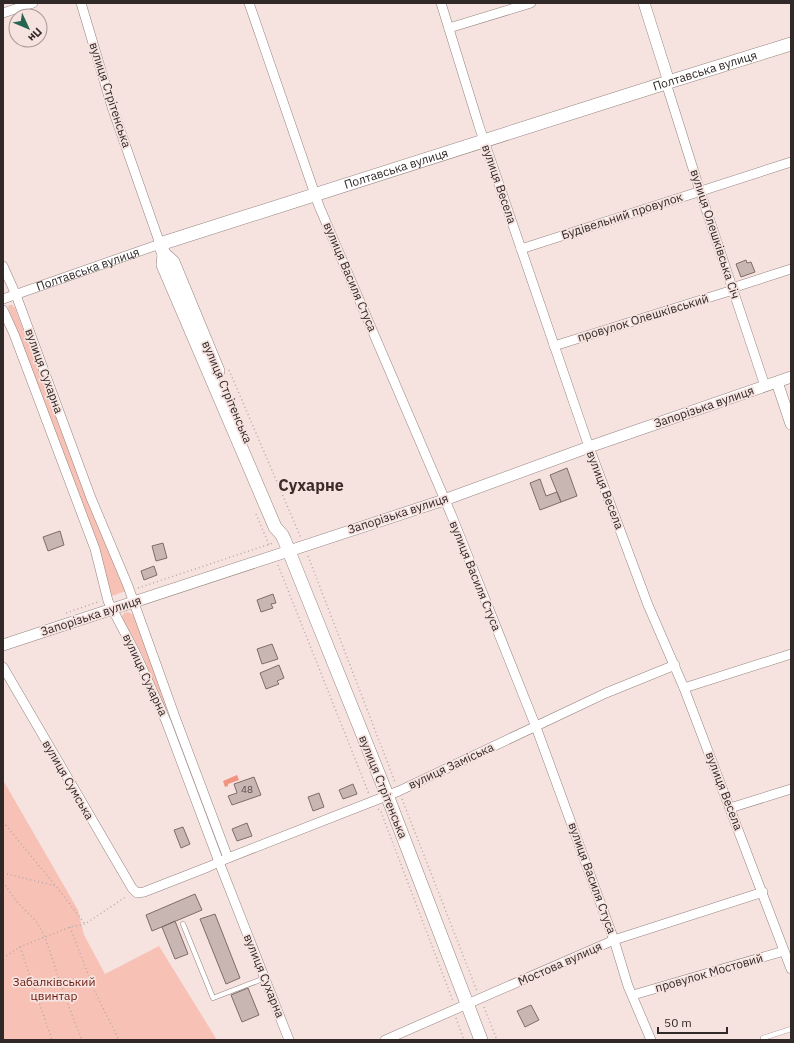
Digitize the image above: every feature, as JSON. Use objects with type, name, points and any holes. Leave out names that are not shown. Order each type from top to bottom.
[{"type":"main road","name":"Полтавська вулиця","points":[[162,249],[315,194],[791,44]]},
{"type":"main road","name":"вулиця Стрітенська","points":[[162,249],[173,262],[282,524],[283,537],[386,795],[481,1040]]},
{"type":"street","points":[[3,13],[33,3]]},
{"type":"street","name":"вулиця Стрітенська","points":[[81,3],[112,107],[162,249]]},
{"type":"street","name":"вулиця Василя Стуса","points":[[249,3],[315,194],[444,500],[536,727],[614,940],[622,970],[651,1040]]},
{"type":"street","name":"вулиця Весела","points":[[441,3],[484,140],[589,447],[648,604],[675,664],[791,969]]},
{"type":"street","points":[[449,28],[531,3]]},
{"type":"street","name":"вулиця Олешківська Січ","points":[[644,3],[700,192],[765,386]]},
{"type":"street","name":"Будівельний провулок","points":[[521,249],[791,162]]},
{"type":"street","name":"Полтавська вулиця","points":[[3,299],[162,249]]},
{"type":"street","name":"вулиця Сухарна","points":[[3,266],[16,295],[91,498],[130,591],[170,719],[219,862],[289,1040]]},
{"type":"street","name":"провулок Олешківський","points":[[554,346],[791,269]]},
{"type":"street","name":"вулиця Сухарна","points":[[3,310],[14,334],[95,549],[108,601],[170,719],[228,858]]},
{"type":"street","name":"Запорізька вулиця","points":[[3,645],[444,500],[589,447],[791,377]]},
{"type":"street","points":[[777,382],[791,424]]},
{"type":"street","points":[[684,688],[791,654]]},
{"type":"street","name":"вулиця Заміська","points":[[134,892],[144,892],[372,801],[536,727],[606,693],[675,664]]},
{"type":"street","name":"вулиця Сумська","points":[[3,667],[134,892]]},
{"type":"street","points":[[730,808],[791,789]]},
{"type":"street","name":"Мостова вулиця","points":[[385,1040],[614,940],[762,892]]},
{"type":"street","name":"провулок Мостовий","points":[[633,995],[784,951]]},
{"type":"lane","points":[[183,924],[213,998],[265,978]]},
{"type":"lane","points":[[763,1038],[791,1029]]},
{"type":"path","points":[[228,368],[304,545]]},
{"type":"path","points":[[130,591],[268,544]]},
{"type":"path","points":[[273,556],[280,568],[372,801],[381,812],[454,1002],[453,1010],[464,1040]]},
{"type":"path","points":[[3,822],[56,886],[85,924]]},
{"type":"path","points":[[3,873],[56,886]]},
{"type":"path","points":[[3,882],[17,902],[36,921],[45,937],[65,997],[82,1040]]},
{"type":"path","points":[[3,958],[20,947],[70,927],[85,924],[134,892]]},
{"type":"path","points":[[70,927],[94,990],[119,1040]]},
{"type":"path","points":[[20,947],[52,1040]]},
{"type":"green space","points":[[9,305],[12,305],[15,308],[104,541],[126,591],[112,596],[8,308]]},
{"type":"green space","points":[[128,612],[134,615],[168,709],[165,710],[142,654],[130,632],[121,620],[124,613]]},
{"type":"green space","name":"Забалківський цвинтар","points":[[3,780],[78,910],[84,935],[105,974],[159,946],[217,1040],[3,1040]]},
{"type":"shaded area","points":[[237,775],[239,780],[228,784],[228,786],[225,787],[223,781]]},
{"type":"building","points":[[746,260],[747,263],[751,262],[755,272],[741,277],[736,264]]},
{"type":"building","points":[[567,468],[577,496],[561,502],[550,475]]},
{"type":"building","points":[[540,479],[546,496],[557,492],[561,502],[540,510],[530,483]]},
{"type":"building","points":[[60,531],[64,545],[48,551],[43,537]]},
{"type":"building","points":[[163,543],[167,558],[156,561],[152,546]]},
{"type":"building","points":[[154,566],[157,575],[144,580],[141,571]]},
{"type":"building","points":[[273,594],[276,603],[271,604],[273,608],[261,612],[257,600]]},
{"type":"building","points":[[272,644],[278,659],[262,664],[257,649]]},
{"type":"building","points":[[279,665],[284,678],[277,681],[279,684],[266,689],[260,673]]},
{"type":"building","points":[[254,777],[261,795],[232,805],[228,796],[237,793],[234,784]]},
{"type":"building","points":[[353,784],[357,794],[343,799],[339,790]]},
{"type":"building","points":[[319,793],[324,807],[313,811],[308,797]]},
{"type":"building","points":[[247,823],[252,836],[237,841],[232,829]]},
{"type":"building","points":[[183,827],[190,844],[181,848],[174,830]]},
{"type":"building","points":[[195,894],[202,910],[152,931],[146,915]]},
{"type":"building","points":[[215,914],[240,978],[226,984],[200,919]]},
{"type":"building","points":[[175,921],[188,954],[175,959],[162,927]]},
{"type":"building","points":[[248,988],[259,1015],[242,1022],[231,995]]},
{"type":"building","points":[[531,1005],[539,1020],[525,1027],[517,1011]]},
{"type":"district","name":"Сухарне","points":[[311,485]]}]
